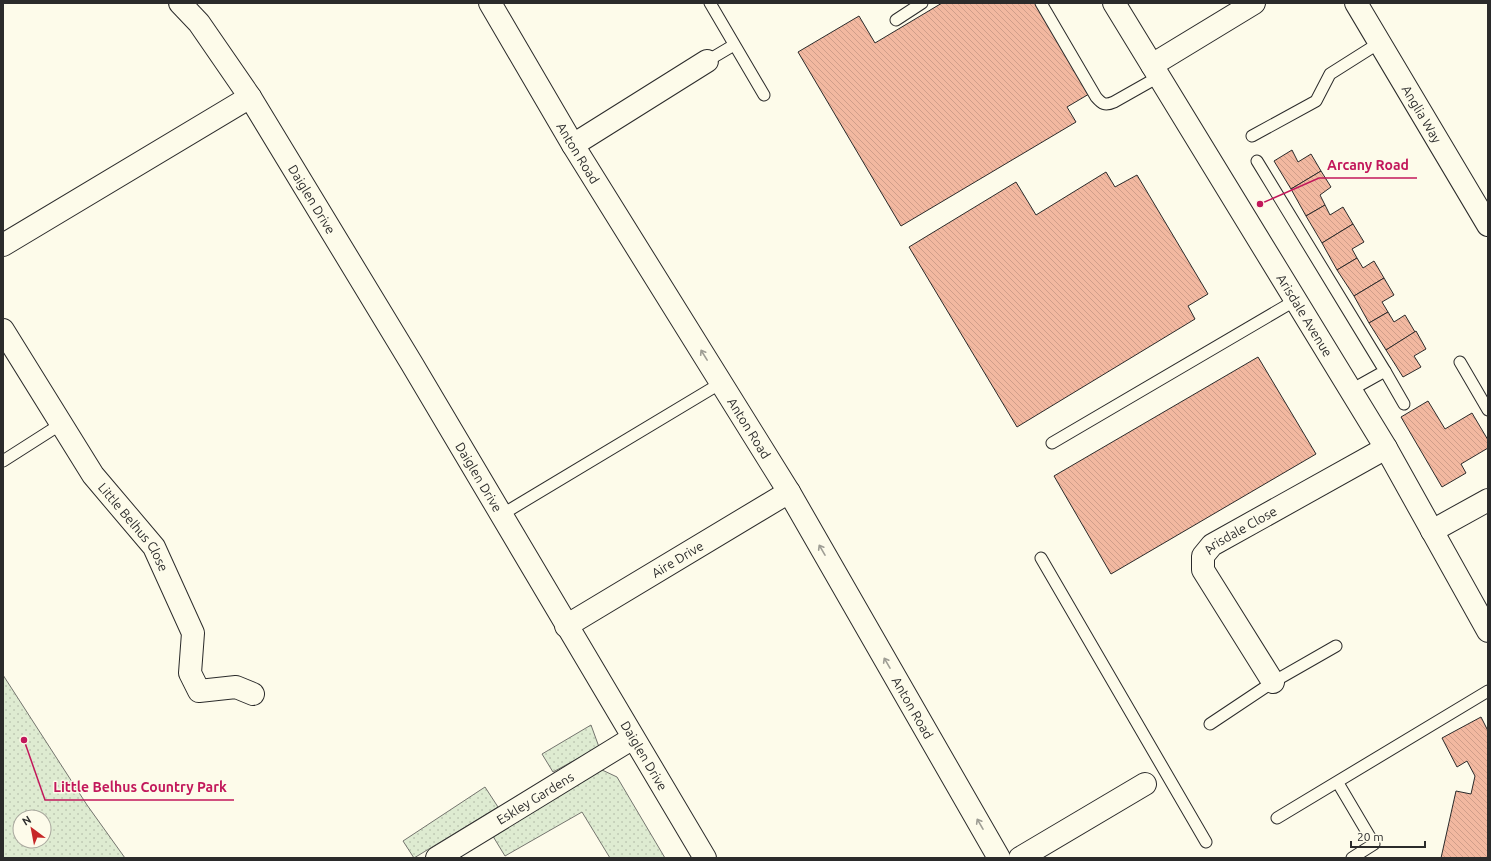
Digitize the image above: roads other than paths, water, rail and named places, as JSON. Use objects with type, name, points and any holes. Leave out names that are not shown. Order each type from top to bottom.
[{"type":"street","name":"Daiglen Drive","points":[[180,3],[199,23],[250,97],[408,358],[705,858]]},
{"type":"street","name":"Anton Road","points":[[490,3],[573,145],[789,492],[999,858]]},
{"type":"street","name":"Arisdale Avenue","points":[[1114,3],[1386,448],[1488,631]]},
{"type":"street","points":[[1156,70],[1254,3]]},
{"type":"street","name":"Anglia Way","points":[[1356,3],[1488,225]]},
{"type":"street","points":[[573,145],[707,61]]},
{"type":"street","points":[[3,245],[250,97]]},
{"type":"street","name":"Little Belhus Close","points":[[3,330],[93,475],[154,547],[193,633],[190,673],[199,691],[236,687],[253,694]]},
{"type":"street","name":"Arisdale Close","points":[[1273,682],[1203,570],[1203,556],[1212,545],[1386,448]]},
{"type":"street","name":"Aire Drive","points":[[566,626],[789,492]]},
{"type":"street","points":[[1432,530],[1488,500]]},
{"type":"street","name":"Eskley Gardens","points":[[437,858],[633,738]]},
{"type":"street","points":[[1020,858],[1155,778]]},
{"type":"lane","points":[[710,3],[764,95]]},
{"type":"lane","points":[[896,20],[922,3]]},
{"type":"lane","points":[[1041,3],[1102,104],[1107,105],[1114,102],[1156,70]]},
{"type":"lane","points":[[1252,136],[1316,101],[1330,74],[1379,43]]},
{"type":"lane","points":[[707,61],[734,45]]},
{"type":"lane","points":[[1257,161],[1404,404]]},
{"type":"lane","points":[[1052,443],[1296,300]]},
{"type":"lane","points":[[1460,362],[1488,410]]},
{"type":"lane","points":[[1350,390],[1385,371]]},
{"type":"lane","points":[[501,515],[721,383]]},
{"type":"lane","points":[[3,461],[61,424]]},
{"type":"lane","points":[[1040,558],[1155,778],[1206,842]]},
{"type":"lane","points":[[1210,724],[1273,682],[1336,646]]},
{"type":"lane","points":[[1277,818],[1338,783],[1488,691]]},
{"type":"lane","points":[[1338,783],[1374,844],[1352,858]]},
{"type":"place","name":"Arcany Road","points":[[1260,204]]},
{"type":"place","name":"Little Belhus Country Park","points":[[24,740]]}]
